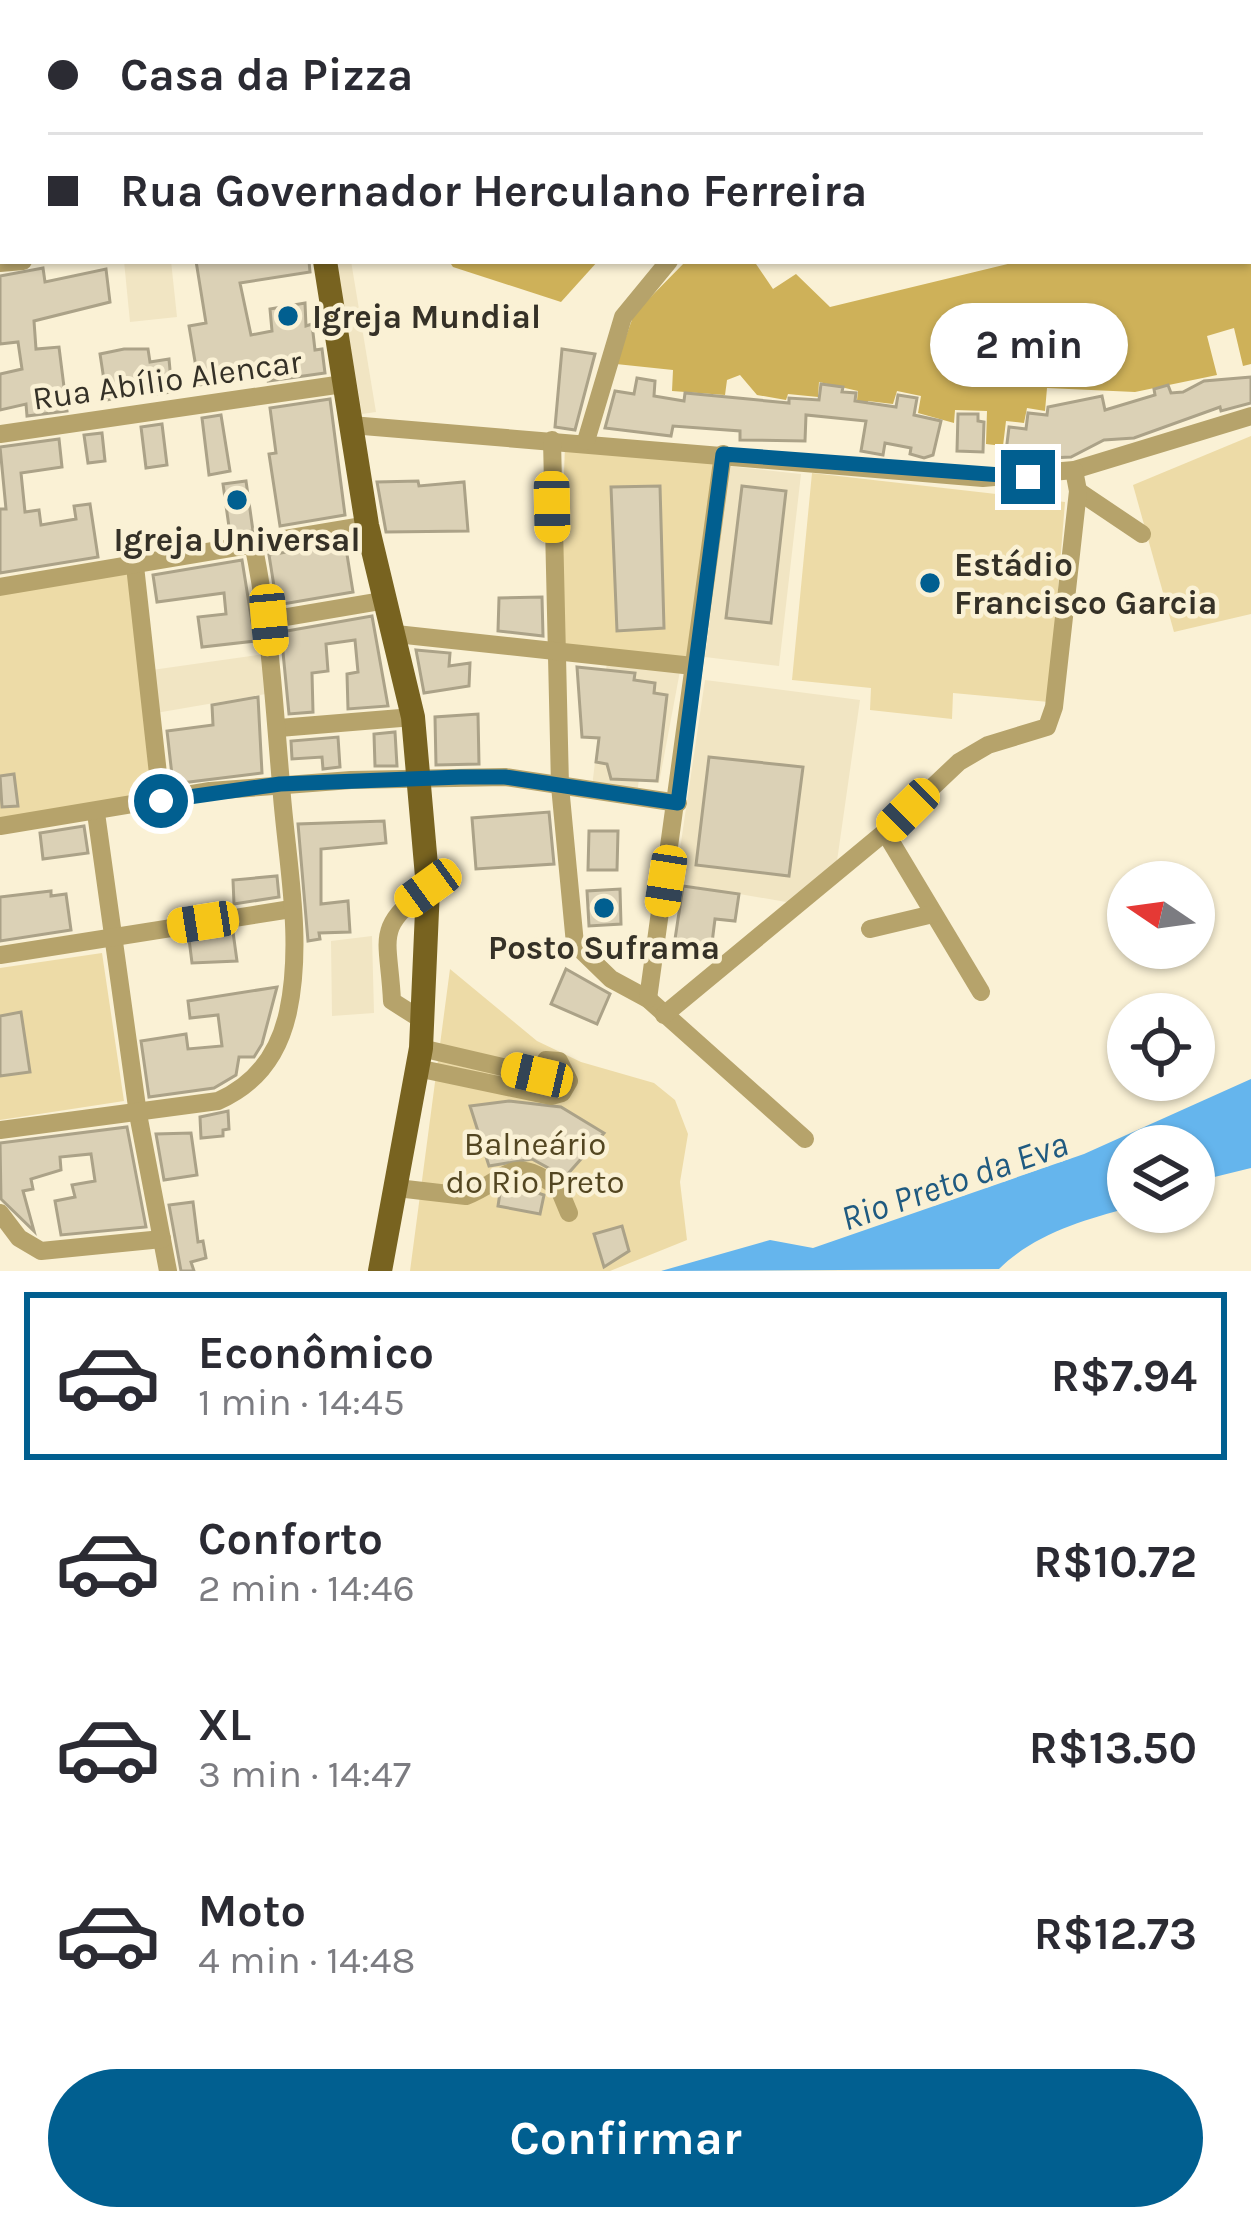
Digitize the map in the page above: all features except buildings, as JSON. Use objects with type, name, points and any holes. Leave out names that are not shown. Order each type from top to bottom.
[{"type":"main road","points":[[325,264],[367,525],[412,718],[428,888],[419,1059],[380,1271]]},
{"type":"street","points":[[586,441],[623,317],[666,264]]},
{"type":"street","name":"Rua Abílio Alencar","points":[[0,434],[343,383]]},
{"type":"street","points":[[351,425],[586,441],[983,478],[1074,470],[1251,416]]},
{"type":"street","points":[[552,440],[560,786],[575,944],[611,979],[647,999],[805,1139]]},
{"type":"street","points":[[647,999],[678,803],[723,454]]},
{"type":"street","points":[[664,1015],[885,832],[959,762],[988,745],[1036,734],[1052,718],[1078,491],[1074,470]]},
{"type":"street","points":[[1078,491],[1142,534]]},
{"type":"street","points":[[0,587],[254,548],[367,525]]},
{"type":"street","points":[[0,1130],[218,1101],[259,1076],[287,1014],[291,909],[279,728],[269,620],[254,548]]},
{"type":"street","points":[[134,566],[161,801]]},
{"type":"street","points":[[269,620],[388,600]]},
{"type":"street","points":[[396,634],[693,666]]},
{"type":"street","points":[[279,728],[412,718]]},
{"type":"street","points":[[0,826],[280,784],[418,779],[505,777],[678,803]]},
{"type":"street","points":[[96,813],[138,1114],[168,1271]]},
{"type":"street","points":[[885,832],[981,992]]},
{"type":"street","points":[[422,1020],[392,1001],[388,928],[395,913],[428,888]]},
{"type":"street","points":[[0,955],[291,909]]},
{"type":"street","points":[[870,928],[933,914]]},
{"type":"street","points":[[419,1059],[537,1075],[546,1060],[559,1061],[569,1081],[562,1093],[550,1096],[419,1059]]},
{"type":"street","points":[[397,1188],[466,1196],[494,1175],[517,1172],[560,1189],[569,1213]]},
{"type":"street","points":[[0,1213],[19,1238],[41,1252],[162,1239]]},
{"type":"shaded area","points":[[124,264],[171,264],[177,317],[130,322]]},
{"type":"shaded area","points":[[337,264],[351,264],[376,412],[362,414]]},
{"type":"shaded area","points":[[451,264],[595,264],[561,302]]},
{"type":"shaded area","points":[[683,264],[756,264],[773,289],[796,274],[830,307],[1008,264],[1251,264],[1251,364],[1243,366],[1234,328],[1207,336],[1217,375],[1135,392],[1047,388],[1045,411],[1027,408],[1024,423],[1006,421],[1003,446],[986,444],[987,411],[955,410],[954,423],[918,413],[921,396],[897,391],[893,404],[868,401],[866,411],[856,410],[858,391],[819,382],[818,397],[788,394],[786,400],[757,395],[740,375],[727,380],[725,395],[672,391],[673,370],[616,364],[634,314]]},
{"type":"shaded area","points":[[728,466],[801,474],[779,666],[705,657]]},
{"type":"shaded area","points":[[264,654],[266,694],[156,713],[152,670]]},
{"type":"shaded area","points":[[607,662],[680,671],[659,783],[639,780],[637,792],[592,787]]},
{"type":"shaded area","points":[[705,680],[860,700],[836,868],[792,903],[675,883]]},
{"type":"shaded area","points":[[372,936],[374,1013],[332,1016],[331,941]]},
{"type":"green space","points":[[1251,436],[1251,614],[1174,632],[1133,485]]},
{"type":"green space","points":[[565,445],[716,458],[692,658],[558,644]]},
{"type":"green space","name":"Estádio Francisco Garcia","points":[[812,473],[1065,502],[1049,702],[953,693],[952,719],[870,710],[871,688],[792,680]]},
{"type":"green space","points":[[132,573],[156,801],[0,823],[0,592]]},
{"type":"green space","points":[[102,953],[124,1101],[0,1120],[0,1076],[29,1072],[21,1013],[0,1016],[0,968]]},
{"type":"green space","name":"Balneário do Rio Preto","points":[[450,969],[537,1041],[581,1062],[654,1083],[675,1100],[688,1134],[680,1182],[687,1240],[610,1271],[410,1271]]},
{"type":"water","points":[[1251,1079],[1251,1168],[1215,1177],[1215,1125],[1149,1125],[1202,1101],[1215,1101],[1215,1095]]},
{"type":"water","points":[[1107,1144],[1107,1214],[1043,1238],[999,1269],[661,1271],[770,1240],[813,1248]]},
{"type":"place","name":"Igreja Mundial","points":[[288,316]]},
{"type":"place","name":"Igreja Universal","points":[[237,500]]},
{"type":"place","name":"Estádio Francisco Garcia","points":[[930,583]]},
{"type":"place","name":"Posto Suframa","points":[[604,908]]},
{"type":"route","points":[[161,801],[280,784],[505,777],[678,803],[688,692],[723,454],[983,478],[1028,477]]},
{"type":"water label","name":"Rio Preto da Eva","points":[[954,1180]]}]
